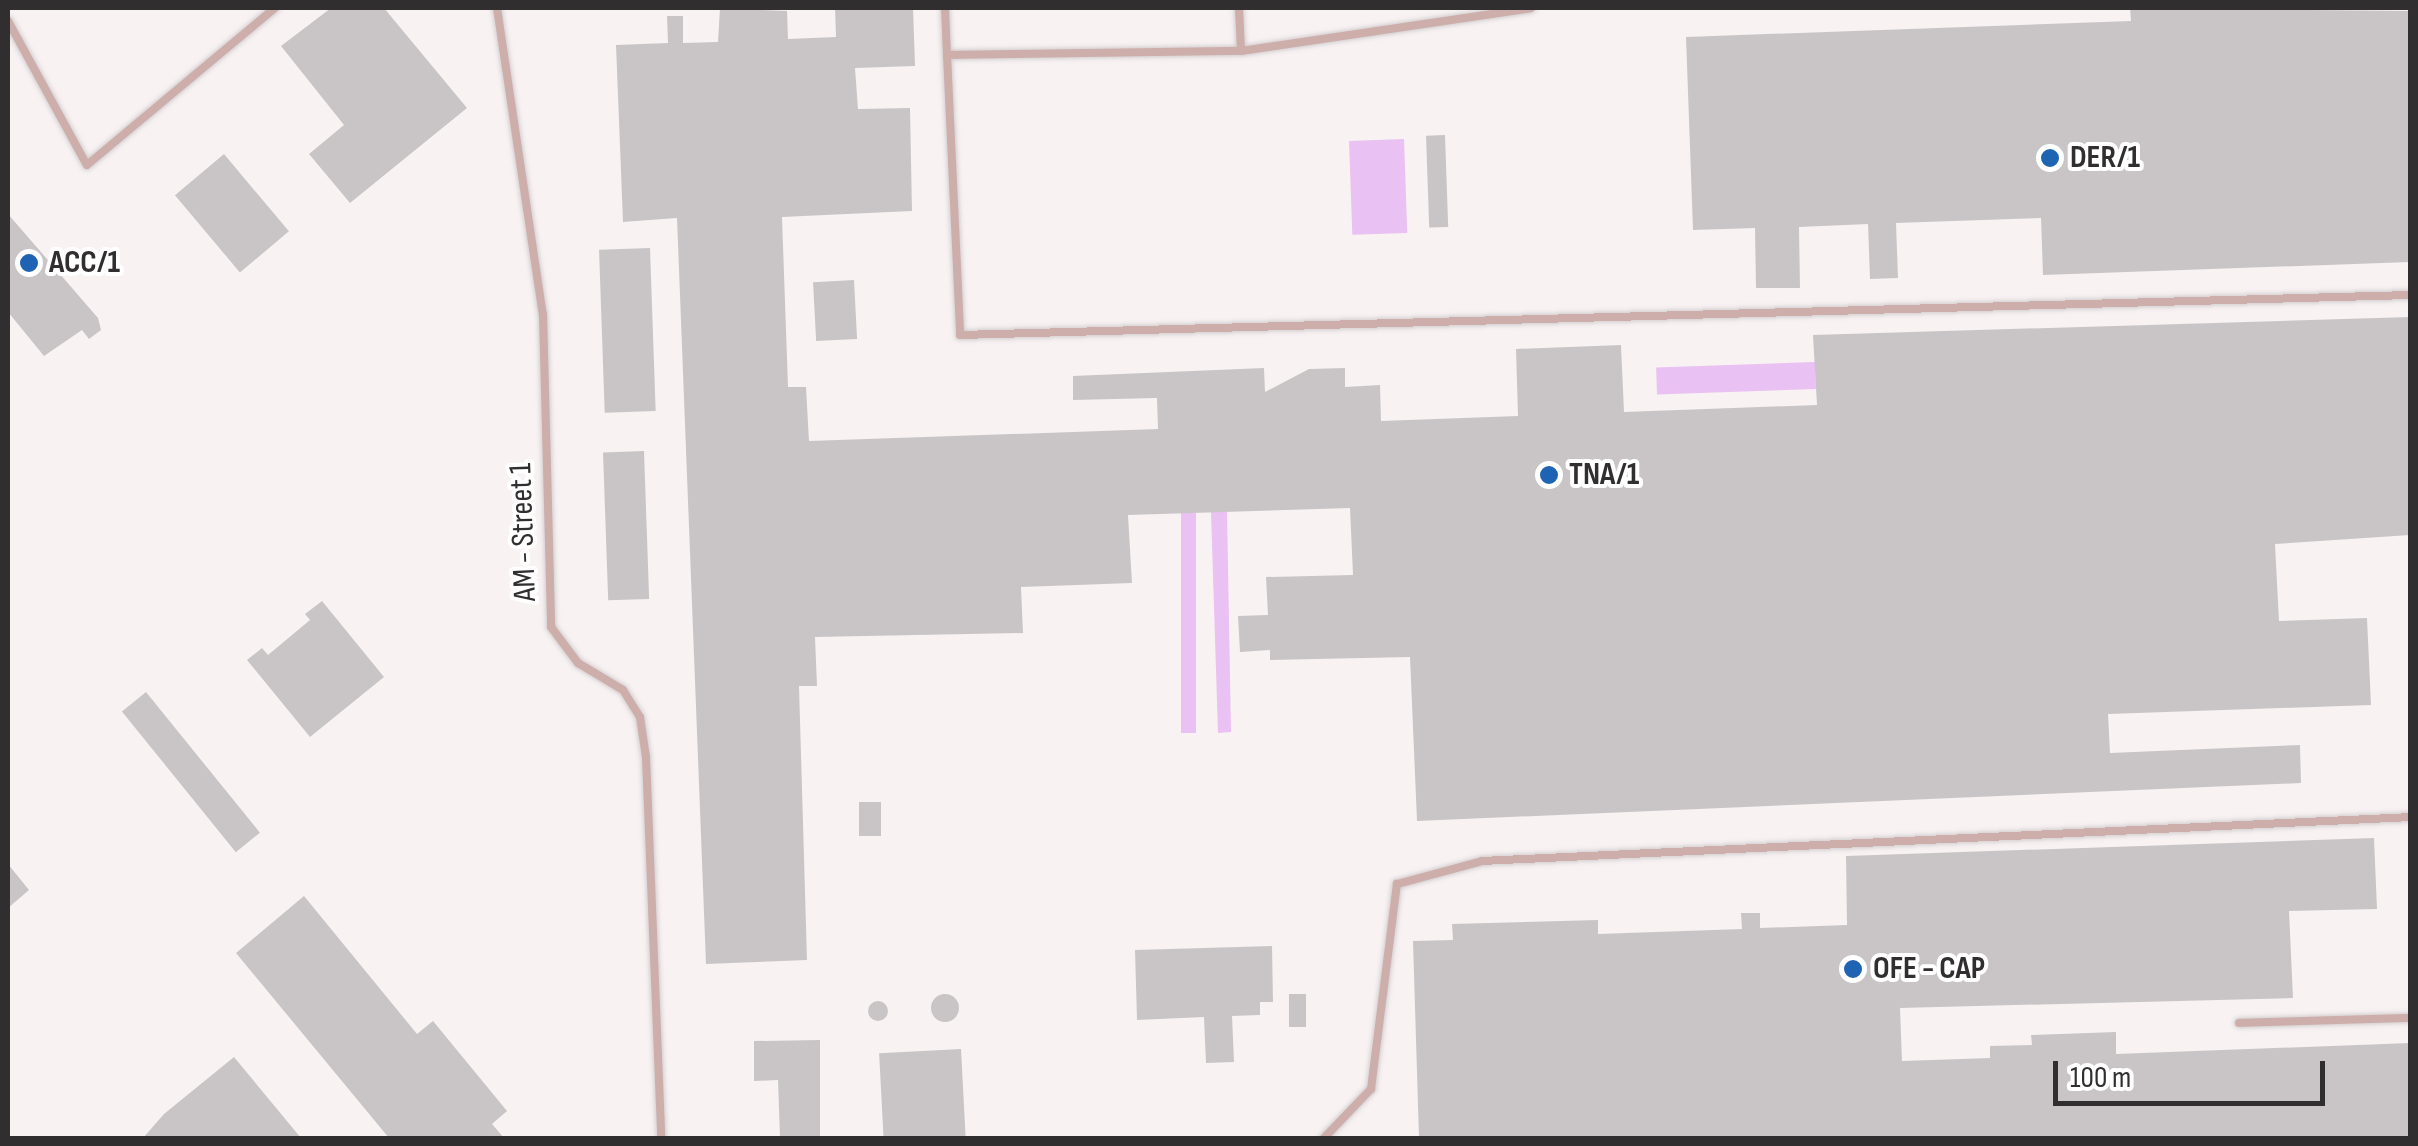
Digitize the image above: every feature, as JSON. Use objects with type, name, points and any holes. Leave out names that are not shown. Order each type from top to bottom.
[{"type":"lane","points":[[8,21],[86,165],[275,8]]},
{"type":"lane","name":"AM - Street 1","points":[[497,8],[542,314],[551,627],[578,663],[623,690],[640,716],[646,758],[661,1138]]},
{"type":"lane","points":[[946,8],[960,335],[2410,295]]},
{"type":"lane","points":[[1239,8],[1241,51]]},
{"type":"lane","points":[[947,55],[1241,51],[1531,8]]},
{"type":"lane","points":[[1324,1138],[1371,1089],[1396,884],[1482,860],[2410,817]]},
{"type":"lane","points":[[2239,1023],[2410,1018]]},
{"type":"shaded area","points":[[1404,139],[1407,233],[1352,235],[1349,141]]},
{"type":"shaded area","points":[[1815,362],[1816,389],[1657,395],[1656,368]]},
{"type":"shaded area","points":[[1211,512],[1227,512],[1231,732],[1218,733]]},
{"type":"shaded area","points":[[1181,513],[1196,513],[1196,733],[1181,733]]},
{"type":"building","points":[[331,8],[384,8],[467,108],[350,203],[309,154],[344,125],[281,46]]},
{"type":"building","name":"TNA/1","points":[[720,8],[787,11],[788,39],[836,37],[835,8],[913,8],[915,66],[855,68],[858,109],[910,108],[912,211],[782,217],[788,387],[806,387],[809,441],[1158,429],[1157,398],[1073,400],[1073,376],[1264,368],[1265,392],[1309,369],[1345,368],[1345,387],[1380,385],[1381,421],[1518,416],[1516,349],[1621,345],[1624,412],[1817,405],[1813,335],[2410,317],[2410,535],[2275,544],[2279,621],[2367,618],[2371,705],[2108,714],[2110,753],[2300,745],[2301,783],[1417,821],[1410,657],[1270,660],[1270,650],[1240,652],[1238,616],[1268,615],[1266,577],[1353,575],[1350,508],[1128,515],[1132,583],[1021,587],[1023,633],[815,637],[817,686],[799,686],[807,960],[706,964],[677,218],[623,222],[616,45],[668,43],[667,16],[683,16],[683,43],[718,42]]},
{"type":"building","name":"DER/1","points":[[2130,8],[2410,11],[2410,262],[2043,275],[2041,218],[1896,223],[1898,278],[1870,279],[1868,224],[1799,227],[1800,288],[1756,288],[1755,228],[1693,230],[1686,37],[2131,21]]},
{"type":"building","points":[[1445,135],[1448,227],[1429,228],[1426,136]]},
{"type":"building","points":[[224,154],[289,231],[240,273],[175,195]]},
{"type":"building","name":"ACC/1","points":[[8,214],[98,318],[101,330],[89,339],[82,330],[44,356],[8,312]]},
{"type":"building","points":[[650,248],[656,411],[605,413],[599,250]]},
{"type":"building","points":[[854,280],[857,339],[816,341],[813,282]]},
{"type":"building","points":[[644,451],[649,599],[608,600],[603,452]]},
{"type":"building","points":[[322,601],[384,677],[310,737],[247,660],[262,648],[268,655],[310,620],[305,614]]},
{"type":"building","points":[[146,692],[260,833],[236,852],[122,712]]},
{"type":"building","points":[[859,802],[881,802],[881,836],[859,836]]},
{"type":"building","name":"OFE - CAP","points":[[2374,838],[2377,909],[2289,911],[2293,998],[1900,1008],[1902,1061],[1990,1058],[1990,1046],[2032,1045],[2031,1035],[2116,1032],[2116,1054],[2410,1043],[2410,1138],[1419,1138],[1413,941],[1453,940],[1452,924],[1598,920],[1598,934],[1742,929],[1741,913],[1760,913],[1760,928],[1847,925],[1846,856]]},
{"type":"building","points":[[8,864],[29,890],[8,908]]},
{"type":"building","points":[[304,896],[417,1034],[433,1021],[507,1111],[492,1124],[504,1138],[389,1138],[236,953]]},
{"type":"building","points":[[1272,946],[1273,1002],[1260,1002],[1260,1015],[1232,1016],[1234,1062],[1206,1063],[1204,1017],[1137,1020],[1135,950]]},
{"type":"building","points":[[945,994],[955,998],[959,1008],[955,1018],[945,1022],[935,1018],[931,1008],[935,998]]},
{"type":"building","points":[[1289,994],[1306,994],[1306,1027],[1289,1027]]},
{"type":"building","points":[[878,1001],[888,1011],[878,1021],[868,1011]]},
{"type":"building","points":[[820,1040],[820,1136],[780,1137],[778,1080],[754,1081],[754,1041]]},
{"type":"building","points":[[961,1049],[966,1138],[884,1138],[879,1053]]},
{"type":"building","points":[[234,1057],[301,1138],[143,1138],[164,1114]]},
{"type":"place","name":"DER/1","points":[[2050,158]]},
{"type":"place","name":"ACC/1","points":[[29,263]]},
{"type":"place","name":"TNA/1","points":[[1549,475]]},
{"type":"place","name":"OFE - CAP","points":[[1853,969]]}]
